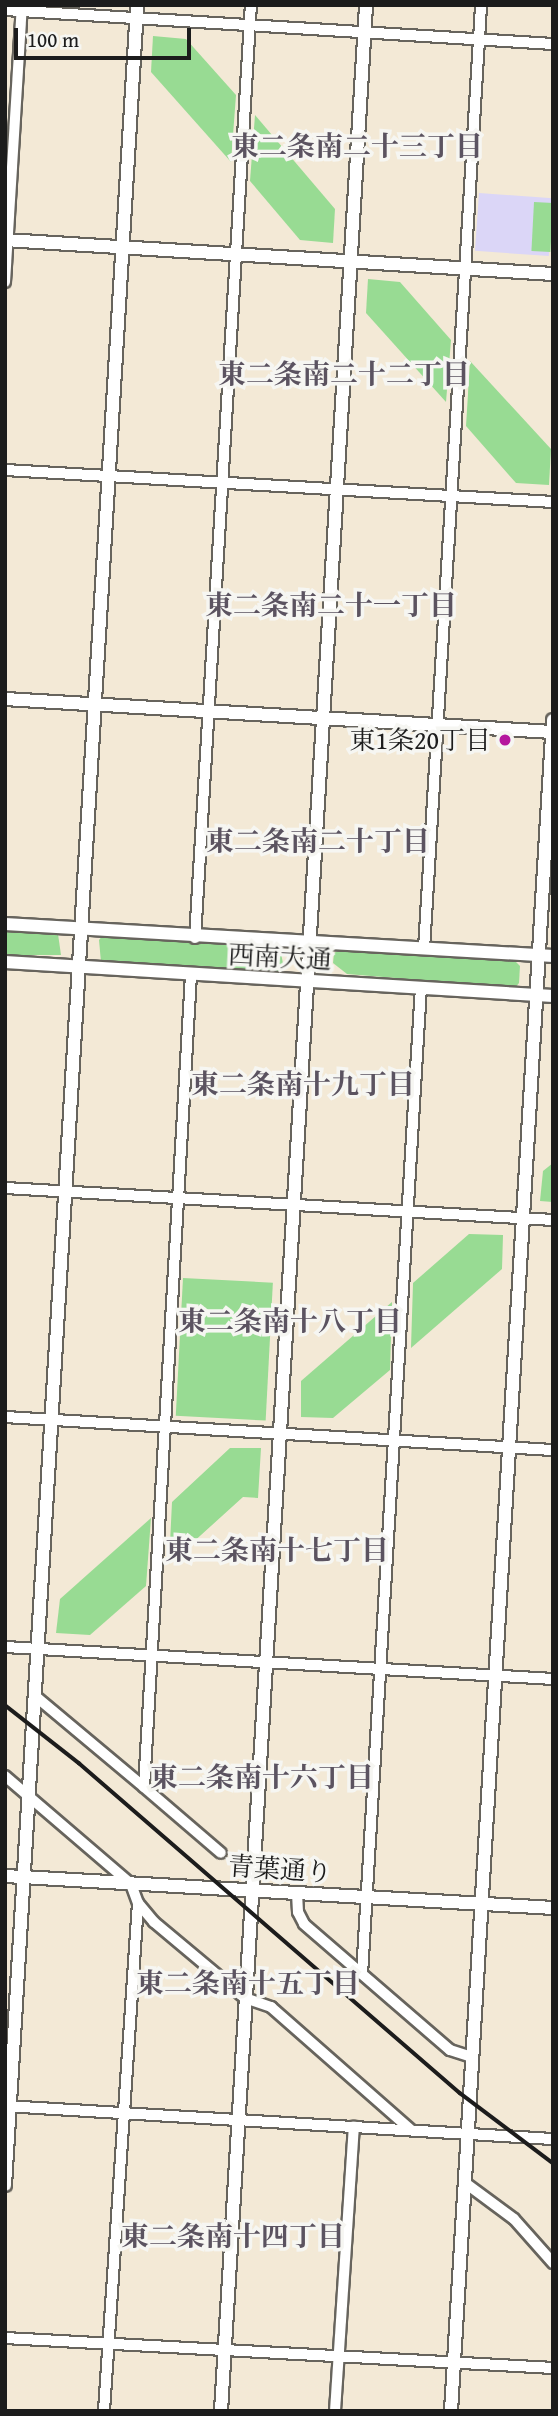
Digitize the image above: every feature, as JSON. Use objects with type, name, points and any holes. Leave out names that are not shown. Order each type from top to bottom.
[{"type":"street","points":[[5,2185],[137,5]]},
{"type":"street","points":[[195,937],[251,5]]},
{"type":"street","points":[[221,2411],[366,5]]},
{"type":"street","points":[[424,949],[481,5]]},
{"type":"street","points":[[5,282],[22,8]]},
{"type":"street","points":[[5,10],[22,8],[136,19],[553,44]]},
{"type":"street","points":[[6,240],[553,274]]},
{"type":"street","points":[[5,470],[553,502]]},
{"type":"street","points":[[5,699],[552,732]]},
{"type":"street","points":[[451,2411],[553,720]]},
{"type":"street","name":"西南大通","points":[[5,924],[553,956]]},
{"type":"street","name":"西南大通","points":[[5,962],[553,996]]},
{"type":"street","points":[[144,1787],[191,975]]},
{"type":"street","points":[[362,1974],[421,988]]},
{"type":"street","points":[[5,1188],[553,1220]]},
{"type":"street","points":[[5,1417],[553,1450]]},
{"type":"street","points":[[5,1647],[553,1679]]},
{"type":"street","points":[[34,1695],[221,1853]]},
{"type":"street","points":[[5,1776],[29,1792],[131,1884],[138,1903],[154,1922],[245,1998],[271,2007],[411,2130]]},
{"type":"street","name":"青葉通り","points":[[5,1876],[553,1908]]},
{"type":"street","points":[[298,1893],[298,1912],[304,1924],[450,2050],[472,2057]]},
{"type":"street","points":[[104,2411],[138,1903]]},
{"type":"street","points":[[8,2106],[553,2139]]},
{"type":"street","points":[[335,2411],[354,2127]]},
{"type":"street","points":[[464,2182],[514,2219],[553,2263]]},
{"type":"street","points":[[5,2338],[553,2368]]},
{"type":"shaded area","points":[[479,193],[553,198],[549,256],[475,251]]},
{"type":"green space","points":[[153,36],[186,39],[236,95],[231,162],[151,72]]},
{"type":"green space","points":[[255,115],[335,209],[333,243],[300,240],[250,181]]},
{"type":"green space","points":[[534,202],[553,203],[550,252],[531,251]]},
{"type":"green space","points":[[368,279],[400,282],[451,340],[446,402],[366,313]]},
{"type":"green space","points":[[470,361],[551,449],[549,485],[516,483],[466,426]]},
{"type":"green space","points":[[5,930],[58,934],[61,955],[5,955]]},
{"type":"green space","points":[[103,935],[213,943],[281,953],[284,969],[278,974],[101,962],[99,940]]},
{"type":"green space","points":[[340,950],[515,961],[520,966],[519,983],[515,988],[347,974],[333,963],[334,953]]},
{"type":"green space","points":[[553,1163],[553,1202],[540,1201],[543,1171]]},
{"type":"green space","points":[[469,1234],[503,1235],[502,1269],[411,1348],[413,1283]]},
{"type":"green space","points":[[183,1278],[273,1283],[266,1421],[176,1416]]},
{"type":"green space","points":[[392,1302],[390,1370],[333,1418],[301,1417],[301,1381]]},
{"type":"green space","points":[[230,1448],[261,1448],[258,1498],[243,1497],[169,1564],[172,1502]]},
{"type":"green space","points":[[151,1518],[146,1586],[90,1635],[56,1633],[60,1599]]},
{"type":"railway","points":[[5,1705],[79,1763],[460,2093],[553,2163]]},
{"type":"place","name":"東1条20丁目","points":[[505,740]]},
{"type":"district","name":"東二条南二十三丁目","points":[[357,146]]},
{"type":"district","name":"東二条南二十二丁目","points":[[344,374]]},
{"type":"district","name":"東二条南二十一丁目","points":[[331,605]]},
{"type":"district","name":"東二条南二十丁目","points":[[318,841]]},
{"type":"district","name":"東二条南十九丁目","points":[[303,1084]]},
{"type":"district","name":"東二条南十八丁目","points":[[290,1321]]},
{"type":"district","name":"東二条南十七丁目","points":[[277,1550]]},
{"type":"district","name":"東二条南十六丁目","points":[[262,1777]]},
{"type":"district","name":"東二条南十五丁目","points":[[248,1983]]},
{"type":"district","name":"東二条南十四丁目","points":[[233,2236]]}]
